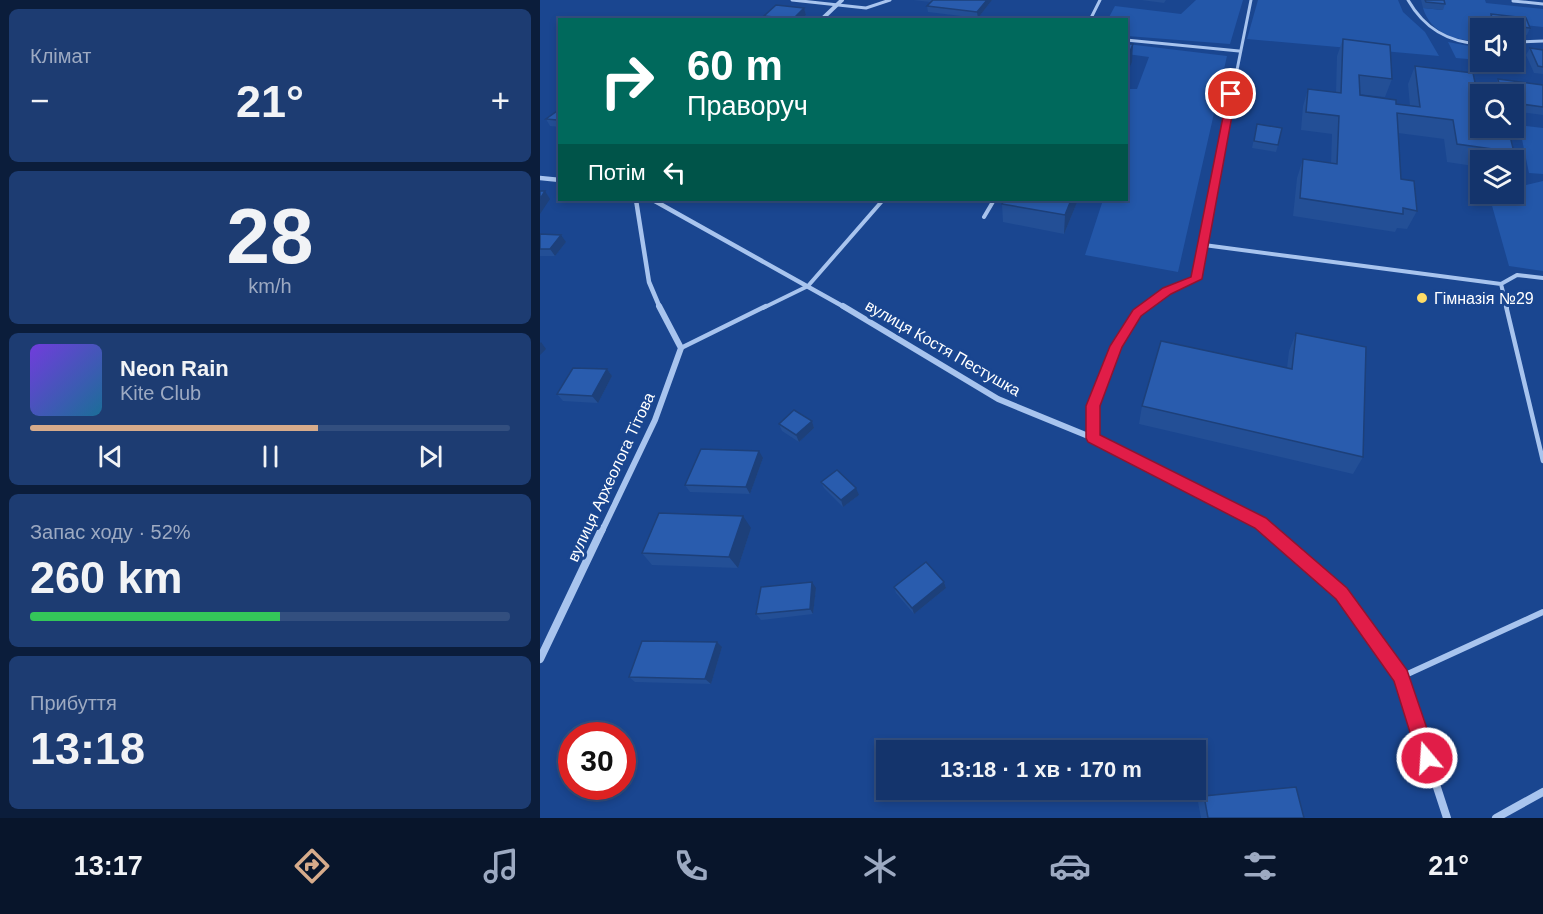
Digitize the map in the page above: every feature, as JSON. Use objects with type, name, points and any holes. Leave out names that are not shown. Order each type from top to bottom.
[{"type":"street","points":[[823,18],[842,0]]},
{"type":"street","points":[[540,178],[558,180]]},
{"type":"street","points":[[636,201],[649,282],[666,322],[681,348]]},
{"type":"street","name":"вулиця Костя Пестушка","points":[[656,201],[746,254],[808,286],[998,399],[1093,438],[1261,523],[1341,593],[1401,677],[1447,818]]},
{"type":"street","name":"вулиця Археолога Тітова","points":[[540,659],[655,420],[681,348]]},
{"type":"street","points":[[1496,818],[1543,792]]},
{"type":"lane","points":[[792,0],[866,8],[890,0]]},
{"type":"lane","points":[[1091,18],[1100,0]]},
{"type":"lane","points":[[1093,438],[1093,406],[1116,346],[1137,313],[1167,291],[1196,279],[1239,51],[1251,0]]},
{"type":"lane","points":[[1408,0],[1414,12],[1438,34],[1470,44]]},
{"type":"lane","points":[[1513,1],[1543,4]]},
{"type":"lane","points":[[1128,40],[1239,51]]},
{"type":"lane","points":[[1524,42],[1543,41]]},
{"type":"lane","points":[[681,348],[808,286],[882,201]]},
{"type":"lane","points":[[984,217],[993,201]]},
{"type":"lane","points":[[1204,245],[1501,284],[1517,275],[1543,278]]},
{"type":"lane","points":[[1501,284],[1543,461]]},
{"type":"lane","points":[[1401,677],[1543,612]]},
{"type":"shaded area","points":[[1196,0],[1243,0],[1230,44],[1128,36],[1128,18],[1109,18],[1115,6],[1181,14]]},
{"type":"shaded area","points":[[1258,0],[1398,0],[1403,12],[1425,32],[1439,56],[1247,39]]},
{"type":"shaded area","points":[[1439,0],[1485,0],[1486,3],[1543,9],[1543,27],[1524,25],[1524,18],[1470,18],[1470,40],[1462,40],[1438,30],[1423,8],[1442,10]]},
{"type":"shaded area","points":[[1448,42],[1470,46],[1470,59],[1456,58]]},
{"type":"shaded area","points":[[1128,44],[1227,56],[1178,272],[1085,255],[1103,201],[1128,201],[1128,95],[1130,89],[1137,89],[1149,57],[1128,54]]},
{"type":"shaded area","points":[[1524,126],[1543,128],[1543,174],[1529,173],[1522,138],[1524,138]]},
{"type":"shaded area","points":[[1543,181],[1543,271],[1509,266],[1492,204],[1524,204],[1524,186]]},
{"type":"building","points":[[933,0],[987,0],[977,12],[927,6]]},
{"type":"building","points":[[1425,0],[1444,0],[1445,4],[1426,2]]},
{"type":"building","points":[[776,5],[804,8],[794,18],[764,16]]},
{"type":"building","points":[[1491,14],[1526,18],[1530,28],[1524,27],[1524,18],[1492,18]]},
{"type":"building","points":[[1343,39],[1390,45],[1392,79],[1359,75],[1360,95],[1396,100],[1396,104],[1420,107],[1415,66],[1473,73],[1475,84],[1470,84],[1470,138],[1510,138],[1514,150],[1457,144],[1453,120],[1397,113],[1401,179],[1414,181],[1417,211],[1403,208],[1403,214],[1300,198],[1303,159],[1337,164],[1339,116],[1306,112],[1308,89],[1341,93]]},
{"type":"building","points":[[1128,44],[1133,44],[1128,56]]},
{"type":"building","points":[[1530,48],[1543,50],[1543,67],[1538,66]]},
{"type":"building","points":[[1498,79],[1543,85],[1543,107],[1524,104],[1524,84],[1499,84]]},
{"type":"building","points":[[558,110],[558,119],[546,119]]},
{"type":"building","points":[[1257,124],[1282,128],[1278,145],[1254,141]]},
{"type":"building","points":[[1004,201],[1071,201],[1065,215],[1002,204]]},
{"type":"building","points":[[540,234],[561,235],[550,249],[540,249]]},
{"type":"building","points":[[1296,333],[1366,347],[1363,457],[1142,406],[1161,341],[1292,369]]},
{"type":"building","points":[[573,368],[607,369],[592,396],[557,394]]},
{"type":"building","points":[[794,410],[812,421],[796,435],[779,424]]},
{"type":"building","points":[[701,449],[759,451],[746,487],[685,485]]},
{"type":"building","points":[[837,470],[856,488],[841,500],[821,482]]},
{"type":"building","points":[[659,513],[743,516],[729,557],[642,553]]},
{"type":"building","points":[[926,562],[944,582],[912,608],[894,587]]},
{"type":"building","points":[[812,582],[810,609],[756,614],[761,587]]},
{"type":"building","points":[[642,641],[717,642],[705,679],[629,677]]},
{"type":"building","points":[[1296,787],[1304,818],[1208,818],[1206,796]]},
{"type":"place","name":"Гімназія №29","points":[[1422,298]]},
{"type":"route","points":[[1231,94],[1196,279],[1167,291],[1137,313],[1116,346],[1093,406],[1093,438],[1261,523],[1341,593],[1401,677],[1427,758]]}]
